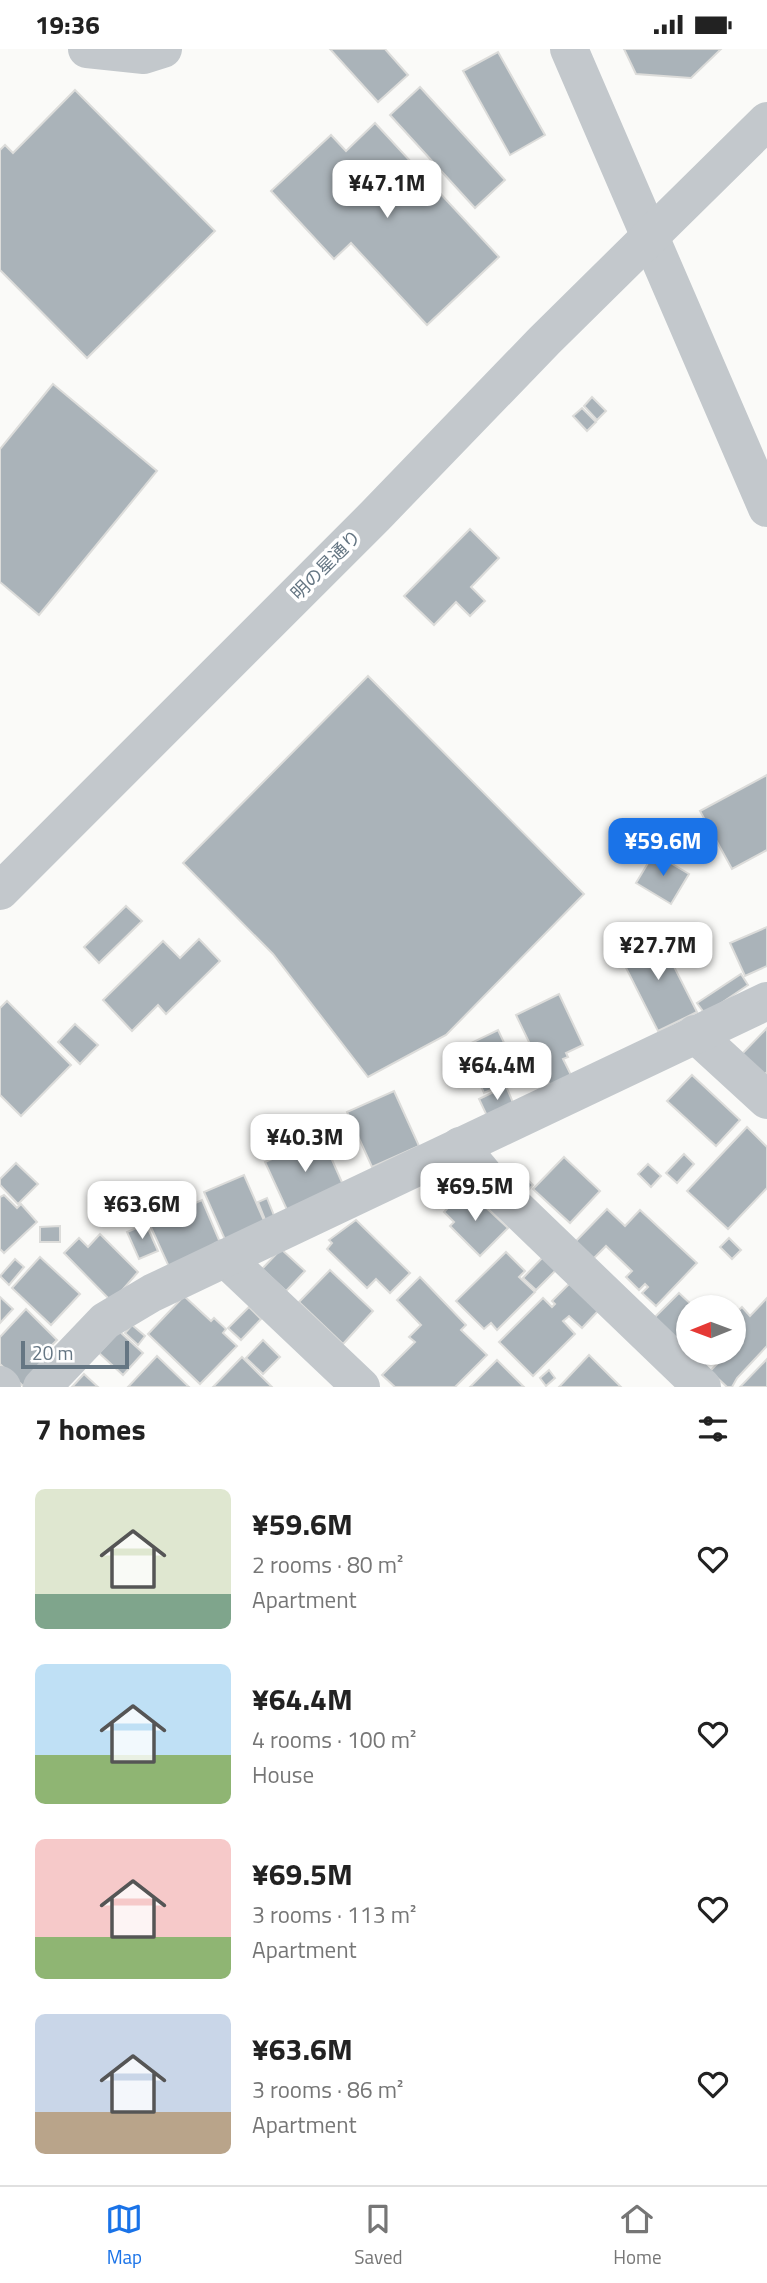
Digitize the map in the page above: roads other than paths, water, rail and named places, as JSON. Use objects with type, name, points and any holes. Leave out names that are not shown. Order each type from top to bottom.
[{"type":"street","points":[[87,49],[144,55],[163,49]]},
{"type":"street","points":[[569,49],[767,508]]},
{"type":"street","name":"明の星通り","points":[[1,888],[648,237],[767,121]]},
{"type":"street","points":[[43,1387],[105,1321],[152,1293],[767,1001]]},
{"type":"street","points":[[695,1034],[767,1100]]},
{"type":"street","points":[[460,1146],[493,1186],[702,1387]]},
{"type":"street","points":[[225,1258],[361,1387]]}]
